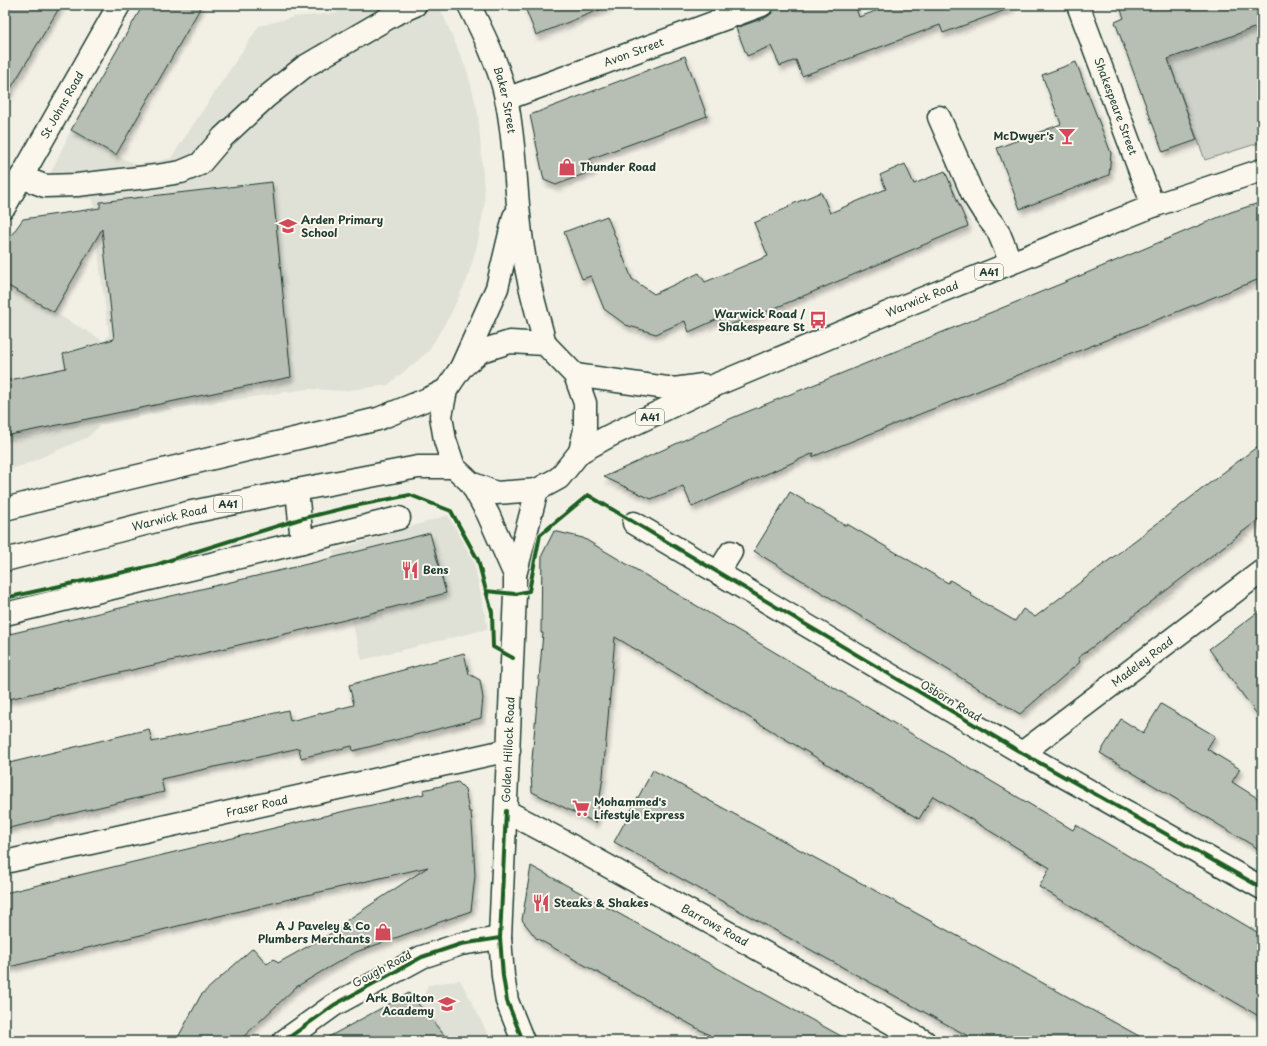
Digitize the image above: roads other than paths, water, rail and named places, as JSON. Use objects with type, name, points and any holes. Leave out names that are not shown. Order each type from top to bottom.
[{"type":"main road","name":"St Johns Road","points":[[5,206],[119,5]]},
{"type":"main road","points":[[21,178],[45,186],[77,185],[181,172],[200,164],[223,137],[265,98],[304,67],[395,14],[415,5]]},
{"type":"main road","name":"Baker Street","points":[[469,5],[483,33],[497,68],[506,99],[514,155],[524,256],[544,344]]},
{"type":"main road","name":"Avon Street","points":[[506,99],[759,5]]},
{"type":"main road","name":"Shakespeare Street","points":[[1078,5],[1153,206]]},
{"type":"main road","points":[[939,117],[973,195],[998,231],[1011,263]]},
{"type":"main road","name":"Warwick Road","points":[[580,452],[609,436],[720,383],[1153,206],[1262,170]]},
{"type":"main road","name":"Baker Street","points":[[461,368],[497,288],[518,202]]},
{"type":"main road","points":[[510,342],[544,344],[575,375],[585,403],[585,429],[580,452],[559,478],[537,490],[496,493],[471,483],[454,467],[446,440],[442,416],[446,390],[461,368],[481,351],[510,342]]},
{"type":"main road","name":"Warwick Road","points":[[575,375],[674,389],[720,383]]},
{"type":"main road","points":[[5,509],[83,488],[378,419],[446,390]]},
{"type":"main road","name":"Warwick Road","points":[[5,560],[187,513],[297,490],[418,467],[454,467]]},
{"type":"main road","name":"Golden Hillock Road","points":[[471,483],[488,514],[515,575]]},
{"type":"main road","points":[[297,490],[302,542]]},
{"type":"main road","name":"Golden Hillock Road","points":[[523,1041],[507,1001],[503,976],[500,938],[516,594],[515,575],[537,490]]},
{"type":"main road","points":[[5,614],[399,518]]},
{"type":"main road","name":"Osborn Road","points":[[634,523],[1022,753],[1262,888]]},
{"type":"main road","points":[[718,573],[730,552]]},
{"type":"main road","name":"Madeley Road","points":[[1022,753],[1262,571]]},
{"type":"main road","name":"Fraser Road","points":[[5,862],[509,750]]},
{"type":"main road","name":"Barrows Road","points":[[506,811],[924,1041]]},
{"type":"main road","name":"Gough Road","points":[[284,1041],[334,1005],[422,957],[461,944],[500,938]]},
{"type":"place","name":"McDwyer's","points":[[1067,136]]},
{"type":"place","name":"Thunder Road","points":[[567,167]]},
{"type":"place","name":"Arden Primary School","points":[[288,226]]},
{"type":"place","name":"Warwick Road / Shakespeare St","points":[[818,320]]},
{"type":"place","name":"Bens","points":[[410,570]]},
{"type":"place","name":"Mohammed's Lifestyle Express","points":[[581,808]]},
{"type":"place","name":"Steaks & Shakes","points":[[541,903]]},
{"type":"place","name":"A J Paveley & Co Plumbers Merchants","points":[[383,932]]},
{"type":"place","name":"Ark Boulton Academy","points":[[447,1004]]}]
